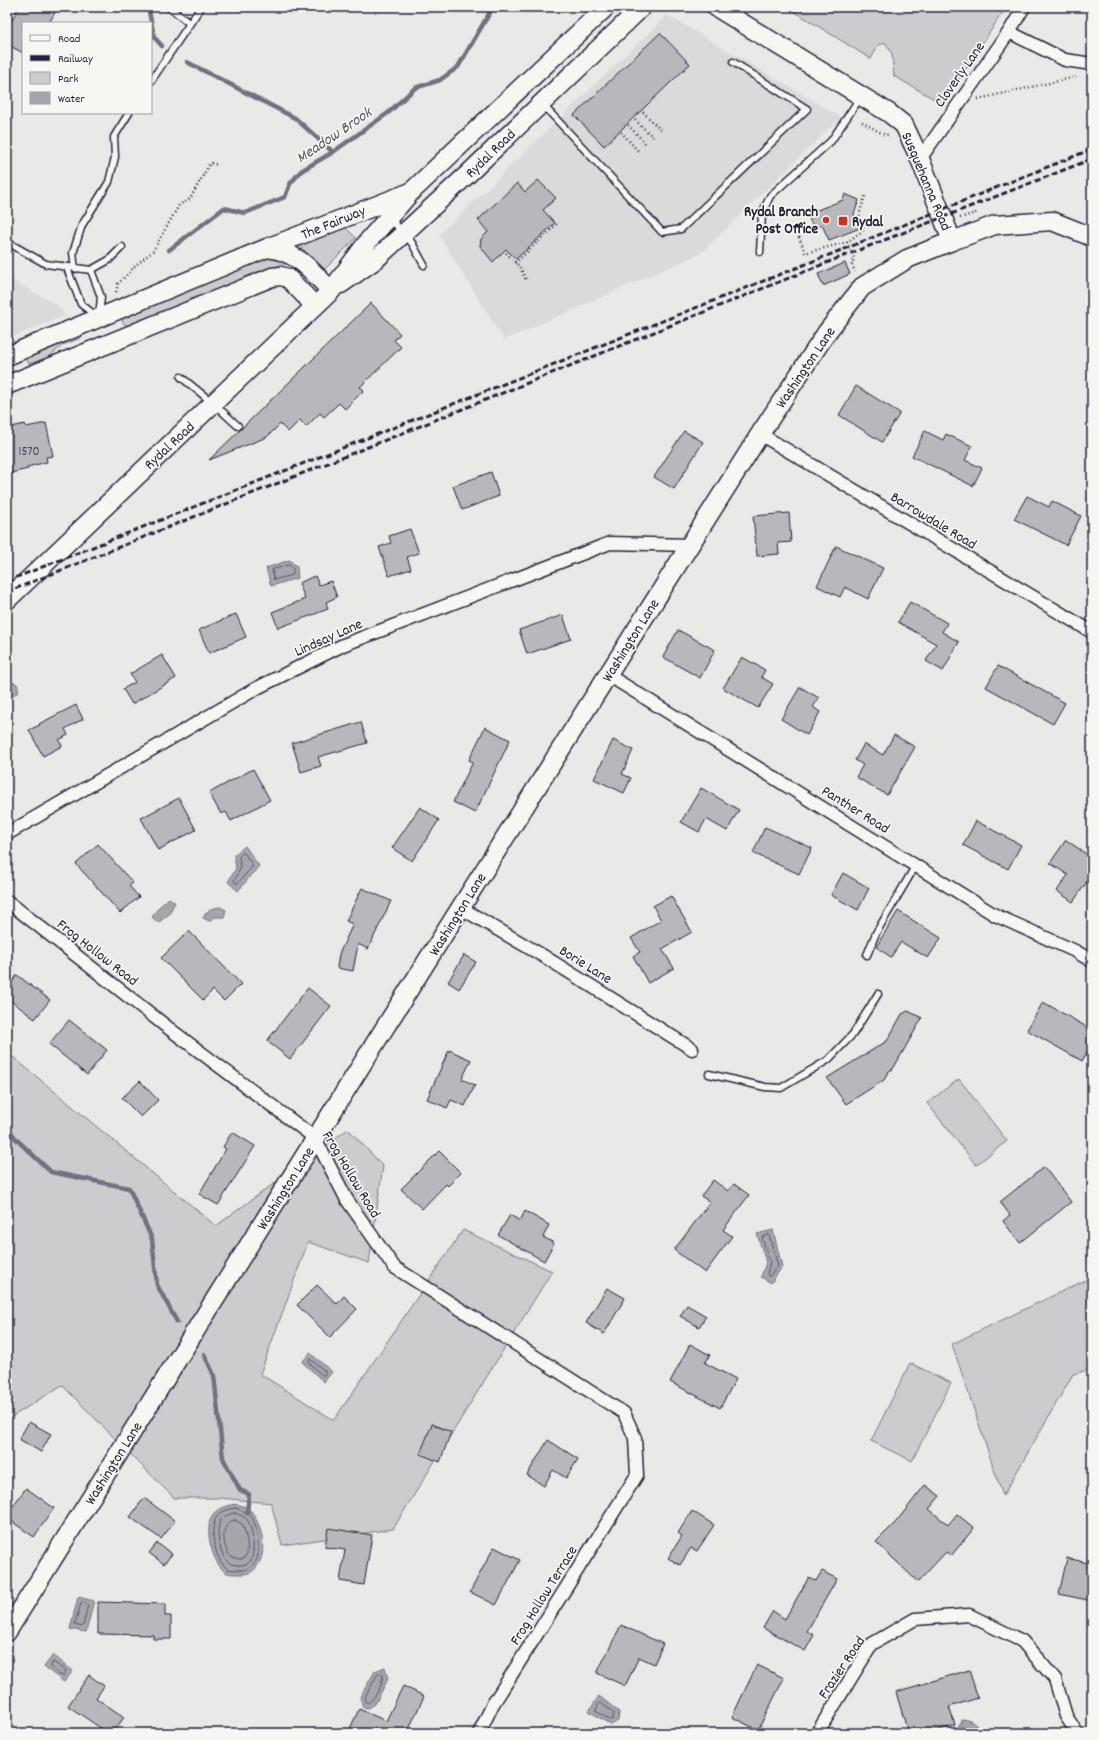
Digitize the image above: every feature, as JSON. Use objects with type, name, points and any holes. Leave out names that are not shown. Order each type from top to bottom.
[{"type":"main road","name":"The Fairway","points":[[7,356],[267,248],[411,192],[606,7]]},
{"type":"main road","name":"Rydal Road","points":[[7,600],[331,291],[375,260],[642,7]]},
{"type":"main road","name":"Susquehanna Road","points":[[716,7],[889,113],[904,125],[920,159],[952,241],[995,225],[1052,221],[1092,237]]},
{"type":"main road","points":[[741,7],[749,28]]},
{"type":"main road","name":"Rydal Road","points":[[331,291],[369,240],[411,192]]},
{"type":"main road","name":"Washington Lane","points":[[7,1632],[315,1138],[760,434],[827,332],[862,287],[907,259],[952,241]]},
{"type":"main road","points":[[267,248],[280,250],[306,264],[331,291]]},
{"type":"main road","points":[[7,385],[272,276],[288,278],[315,306]]},
{"type":"main road","points":[[99,318],[109,344]]},
{"type":"street","name":"Cloverly Lane","points":[[920,159],[1009,32],[1024,7]]},
{"type":"street","points":[[1009,32],[1065,60],[1092,64]]},
{"type":"street","name":"Barrowdale Road","points":[[760,434],[1092,632]]},
{"type":"street","name":"Lindsay Lane","points":[[7,834],[257,688],[343,645],[610,543],[690,545]]},
{"type":"street","name":"Panther Road","points":[[608,675],[916,865],[994,915],[1075,951],[1092,961]]},
{"type":"street","name":"Frog Hollow Road","points":[[7,901],[173,1031],[315,1138],[347,1200],[394,1267],[624,1414],[635,1438],[637,1475]]},
{"type":"street","name":"Borie Lane","points":[[461,908],[545,957],[692,1050]]},
{"type":"street","name":"Frog Hollow Terrace","points":[[479,1733],[493,1704],[637,1475]]},
{"type":"street","name":"Frazier Road","points":[[817,1733],[872,1644],[915,1619],[969,1615],[1022,1641],[1055,1679],[1066,1716],[1077,1733]]},
{"type":"lane","points":[[169,7],[189,23]]},
{"type":"lane","points":[[152,79],[201,7]]},
{"type":"lane","points":[[541,104],[662,232],[681,229],[807,109],[733,62]]},
{"type":"lane","points":[[760,252],[762,214],[770,196],[831,141],[861,97]]},
{"type":"lane","points":[[75,269],[73,253],[82,225],[108,182],[115,156],[114,136],[128,114]]},
{"type":"lane","points":[[389,217],[412,243],[424,265]]},
{"type":"lane","points":[[7,242],[46,264],[91,270],[110,260],[122,247]]},
{"type":"lane","points":[[67,268],[81,304],[99,318]]},
{"type":"lane","points":[[91,270],[101,297],[99,318]]},
{"type":"lane","points":[[181,378],[213,403],[238,426]]},
{"type":"lane","points":[[866,955],[876,933],[916,865]]},
{"type":"lane","points":[[710,1074],[765,1087],[781,1088],[828,1060],[852,1034],[878,994]]},
{"type":"path","points":[[974,101],[1071,77],[1078,77]]},
{"type":"path","points":[[643,112],[661,130]]},
{"type":"path","points":[[635,120],[653,138]]},
{"type":"path","points":[[862,122],[885,135],[890,134]]},
{"type":"path","points":[[628,126],[646,144]]},
{"type":"path","points":[[621,132],[638,151]]},
{"type":"path","points":[[115,297],[118,284],[136,265],[153,251],[179,205],[190,199],[210,163],[218,166]]},
{"type":"path","points":[[799,237],[805,253],[847,242],[864,230],[859,215],[866,196]]},
{"type":"path","points":[[515,263],[557,224]]},
{"type":"path","points":[[847,242],[854,258],[852,265]]},
{"type":"path","points":[[506,253],[520,267],[526,280]]},
{"type":"shaded area","points":[[667,15],[841,117],[701,253],[504,340],[439,235]]},
{"type":"shaded area","points":[[7,277],[58,306],[65,316],[7,339]]},
{"type":"green space","points":[[787,7],[1006,7],[943,104],[894,76],[892,54],[886,43],[878,45],[871,59]]},
{"type":"green space","points":[[344,226],[356,238],[324,270],[299,245]]},
{"type":"green space","points":[[270,257],[288,260],[286,264],[282,264],[128,326],[123,323],[121,317],[263,258]]},
{"type":"green space","points":[[82,333],[81,338],[63,345],[50,356],[29,364],[25,356]]},
{"type":"green space","points":[[7,1052],[216,1226],[348,1129],[383,1166],[369,1263],[308,1242],[260,1374],[334,1420],[463,1230],[552,1271],[393,1529],[282,1545],[271,1503],[220,1498],[174,1498],[62,1385],[7,1420]]},
{"type":"green space","points":[[959,1079],[1007,1141],[976,1165],[927,1103]]},
{"type":"green space","points":[[1092,1277],[1092,1369],[1073,1374],[1003,1496],[952,1344]]},
{"type":"green space","points":[[910,1363],[951,1383],[912,1461],[871,1441]]},
{"type":"water","points":[[290,560],[297,567],[298,578],[271,586],[266,568]]},
{"type":"water","points":[[10,681],[17,684],[19,692],[11,696],[7,703],[7,684]]},
{"type":"water","points":[[245,846],[259,866],[238,891],[228,882],[236,868],[234,855]]},
{"type":"water","points":[[169,898],[175,902],[169,914],[158,923],[152,917],[159,907]]},
{"type":"water","points":[[220,907],[226,910],[224,917],[215,917],[209,921],[203,918],[210,910]]},
{"type":"water","points":[[773,1230],[782,1267],[771,1283],[761,1277],[766,1262],[757,1234]]},
{"type":"water","points":[[310,1353],[332,1372],[324,1382],[302,1362]]},
{"type":"water","points":[[235,1504],[249,1509],[256,1519],[261,1534],[263,1548],[260,1561],[257,1567],[246,1574],[227,1573],[222,1569],[213,1554],[209,1536],[210,1520],[213,1514],[226,1506]]},
{"type":"water","points":[[78,1597],[94,1601],[86,1632],[70,1629]]},
{"type":"water","points":[[53,1655],[73,1671],[64,1682],[44,1667]]},
{"type":"water","points":[[385,1667],[388,1679],[375,1704],[369,1708],[363,1707],[360,1697],[375,1671]]},
{"type":"water","points":[[599,1696],[619,1712],[618,1721],[611,1725],[589,1711]]},
{"type":"water","points":[[963,1719],[971,1721],[978,1727],[974,1733],[954,1733]]},
{"type":"building","points":[[19,7],[58,7],[50,22],[22,22],[22,52],[7,44],[7,29]]},
{"type":"building","points":[[660,33],[690,64],[604,146],[574,115]]},
{"type":"building","points":[[538,180],[556,198],[543,210],[555,223],[516,259],[506,249],[493,262],[480,246],[481,239],[488,232],[478,220],[517,183],[525,192]]},
{"type":"building","points":[[845,194],[859,200],[854,214],[860,228],[829,240],[822,225],[814,229],[807,214],[843,200]]},
{"type":"building","points":[[845,263],[850,274],[823,286],[818,274]]},
{"type":"building","points":[[371,303],[400,334],[394,340],[401,347],[360,387],[364,390],[345,409],[339,403],[324,417],[320,413],[306,427],[300,420],[288,432],[280,424],[267,437],[209,460]]},
{"type":"building","points":[[856,386],[900,413],[882,442],[839,415]]},
{"type":"building","points":[[46,423],[53,456],[46,457],[47,462],[27,467],[28,469],[7,474],[7,428],[25,424],[26,427]]},
{"type":"building","points":[[684,431],[703,442],[674,489],[654,477]]},
{"type":"building","points":[[925,431],[943,440],[946,434],[972,446],[965,460],[982,468],[973,486],[912,456]]},
{"type":"building","points":[[491,472],[499,496],[462,510],[453,486]]},
{"type":"building","points":[[1027,496],[1049,507],[1052,501],[1081,516],[1066,545],[1014,519]]},
{"type":"building","points":[[789,513],[791,542],[778,543],[779,554],[757,556],[753,516]]},
{"type":"building","points":[[410,529],[419,553],[407,557],[411,569],[389,576],[379,547],[391,543],[389,536]]},
{"type":"building","points":[[836,546],[883,568],[868,599],[845,587],[840,597],[817,586]]},
{"type":"building","points":[[315,576],[319,585],[331,581],[337,597],[326,602],[328,609],[278,628],[272,612],[305,599],[299,583]]},
{"type":"building","points":[[910,602],[947,623],[942,632],[959,642],[943,671],[926,661],[936,644],[898,622]]},
{"type":"building","points":[[236,614],[246,637],[209,653],[199,630]]},
{"type":"building","points":[[563,615],[571,639],[527,654],[519,630]]},
{"type":"building","points":[[678,630],[715,650],[700,678],[663,657]]},
{"type":"building","points":[[162,655],[176,678],[132,704],[123,689],[135,682],[130,674]]},
{"type":"building","points":[[742,657],[765,670],[761,677],[773,684],[758,708],[723,688]]},
{"type":"building","points":[[998,666],[1065,703],[1053,724],[986,687]]},
{"type":"building","points":[[800,687],[819,698],[813,707],[820,712],[807,735],[781,719]]},
{"type":"building","points":[[76,705],[83,719],[65,729],[68,735],[59,740],[62,746],[43,756],[29,730]]},
{"type":"building","points":[[361,722],[367,743],[318,757],[321,766],[301,772],[292,743]]},
{"type":"building","points":[[485,727],[510,740],[475,813],[453,802],[473,762],[469,760]]},
{"type":"building","points":[[894,735],[915,747],[887,795],[856,777],[863,765],[855,760],[864,744],[883,755]]},
{"type":"building","points":[[613,740],[633,750],[622,774],[631,778],[624,793],[594,779]]},
{"type":"building","points":[[253,769],[270,800],[231,821],[226,812],[221,814],[209,793]]},
{"type":"building","points":[[701,788],[739,810],[727,831],[706,819],[699,832],[681,822]]},
{"type":"building","points":[[179,798],[196,830],[158,850],[141,818]]},
{"type":"building","points":[[420,807],[439,820],[412,861],[392,848]]},
{"type":"building","points":[[976,821],[1021,845],[1008,869],[963,845]]},
{"type":"building","points":[[765,827],[812,848],[799,874],[753,853]]},
{"type":"building","points":[[1066,840],[1092,858],[1092,874],[1073,902],[1057,891],[1068,875],[1050,863]]},
{"type":"building","points":[[98,844],[133,883],[129,886],[139,897],[120,913],[76,864]]},
{"type":"building","points":[[843,873],[869,888],[858,910],[831,895]]},
{"type":"building","points":[[362,888],[391,901],[368,949],[358,944],[353,971],[337,968],[339,954],[353,924],[346,921]]},
{"type":"building","points":[[671,896],[692,932],[662,949],[674,968],[648,983],[633,956],[640,952],[631,938],[661,920],[653,906]]},
{"type":"building","points":[[898,911],[941,938],[928,958],[901,942],[891,957],[876,947]]},
{"type":"building","points":[[189,931],[241,984],[224,1001],[213,990],[203,1000],[161,958]]},
{"type":"building","points":[[464,955],[476,962],[459,989],[448,982]]},
{"type":"building","points":[[17,975],[50,1000],[35,1019],[7,998],[7,989]]},
{"type":"building","points":[[308,988],[331,1006],[290,1059],[267,1041]]},
{"type":"building","points":[[1043,1002],[1092,1030],[1092,1043],[1082,1061],[1027,1030]]},
{"type":"building","points":[[908,1011],[922,1018],[893,1069],[889,1071],[884,1080],[846,1104],[827,1078],[887,1041],[902,1014]]},
{"type":"building","points":[[69,1020],[107,1050],[87,1075],[49,1044]]},
{"type":"building","points":[[449,1050],[471,1060],[462,1079],[475,1085],[465,1106],[451,1100],[447,1108],[427,1099]]},
{"type":"building","points":[[140,1081],[158,1100],[141,1117],[122,1098]]},
{"type":"building","points":[[232,1132],[255,1146],[218,1205],[199,1194],[226,1149],[223,1147]]},
{"type":"building","points":[[439,1151],[461,1173],[448,1186],[446,1184],[422,1209],[401,1189]]},
{"type":"building","points":[[1044,1167],[1071,1202],[1020,1243],[1003,1221],[1010,1215],[1000,1202]]},
{"type":"building","points":[[713,1180],[728,1191],[734,1184],[749,1195],[723,1230],[732,1236],[705,1273],[674,1250],[710,1202],[701,1196]]},
{"type":"building","points":[[525,1211],[549,1225],[543,1237],[554,1243],[544,1261],[498,1235],[510,1215],[520,1221]]},
{"type":"building","points":[[317,1285],[337,1304],[344,1296],[357,1309],[330,1337],[297,1305]]},
{"type":"building","points":[[607,1288],[625,1298],[604,1334],[586,1323]]},
{"type":"building","points":[[687,1305],[706,1316],[699,1327],[680,1316]]},
{"type":"building","points":[[690,1344],[710,1355],[705,1363],[736,1379],[720,1408],[670,1382]]},
{"type":"building","points":[[29,1422],[51,1434],[41,1452],[19,1439]]},
{"type":"building","points":[[432,1424],[451,1432],[440,1462],[420,1454]]},
{"type":"building","points":[[548,1440],[578,1459],[566,1478],[553,1470],[544,1486],[527,1475]]},
{"type":"building","points":[[925,1485],[940,1496],[929,1509],[948,1525],[957,1514],[974,1528],[951,1556],[946,1552],[918,1582],[876,1542],[896,1522]]},
{"type":"building","points":[[26,1488],[54,1508],[34,1537],[7,1518],[7,1514]]},
{"type":"building","points":[[144,1498],[175,1521],[161,1539],[130,1517]]},
{"type":"building","points":[[692,1511],[714,1525],[697,1551],[691,1548],[680,1565],[668,1558],[682,1536],[678,1533]]},
{"type":"building","points":[[328,1528],[372,1535],[364,1585],[340,1581],[345,1550],[325,1547]]},
{"type":"building","points":[[157,1543],[172,1554],[164,1564],[149,1553]]},
{"type":"building","points":[[494,1547],[520,1560],[496,1605],[470,1592]]},
{"type":"building","points":[[1067,1558],[1088,1563],[1087,1568],[1092,1569],[1092,1601],[1059,1594]]},
{"type":"building","points":[[822,1571],[837,1579],[807,1631],[814,1635],[805,1651],[763,1628],[773,1611],[785,1619],[809,1577],[816,1581]]},
{"type":"building","points":[[98,1602],[165,1604],[165,1616],[171,1616],[171,1639],[153,1639],[153,1635],[98,1634]]},
{"type":"building","points":[[621,1625],[663,1644],[654,1664],[639,1657],[625,1686],[597,1673]]},
{"type":"building","points":[[757,1665],[784,1678],[758,1730],[732,1717]]},
{"type":"building","points":[[969,1670],[978,1698],[949,1707],[955,1725],[929,1733],[908,1733],[896,1692]]},
{"type":"building","points":[[89,1675],[104,1686],[96,1698],[124,1717],[113,1733],[108,1733],[68,1706]]},
{"type":"building","points":[[403,1686],[424,1696],[408,1731],[411,1733],[348,1733],[359,1709],[386,1721]]},
{"type":"waterway","name":"Meadow Brook","points":[[169,250],[224,208],[245,213],[285,197],[290,184],[301,171],[333,152],[388,113],[415,88],[440,80],[458,67],[493,7]]},
{"type":"waterway","points":[[149,11],[151,22]]},
{"type":"waterway","points":[[152,27],[154,37],[162,46]]},
{"type":"waterway","points":[[187,62],[295,118],[333,152]]},
{"type":"waterway","points":[[7,1127],[17,1140],[51,1172],[129,1188],[152,1239],[157,1285],[177,1322]]},
{"type":"waterway","points":[[204,1354],[214,1375],[223,1458],[240,1490],[249,1494],[247,1513]]},
{"type":"railway","points":[[7,581],[1092,149]]},
{"type":"railway","points":[[7,592],[841,257],[1092,159]]},
{"type":"place","name":"Rydal Branch Post Office","points":[[826,220]]},
{"type":"place","name":"Rydal","points":[[843,221]]}]
